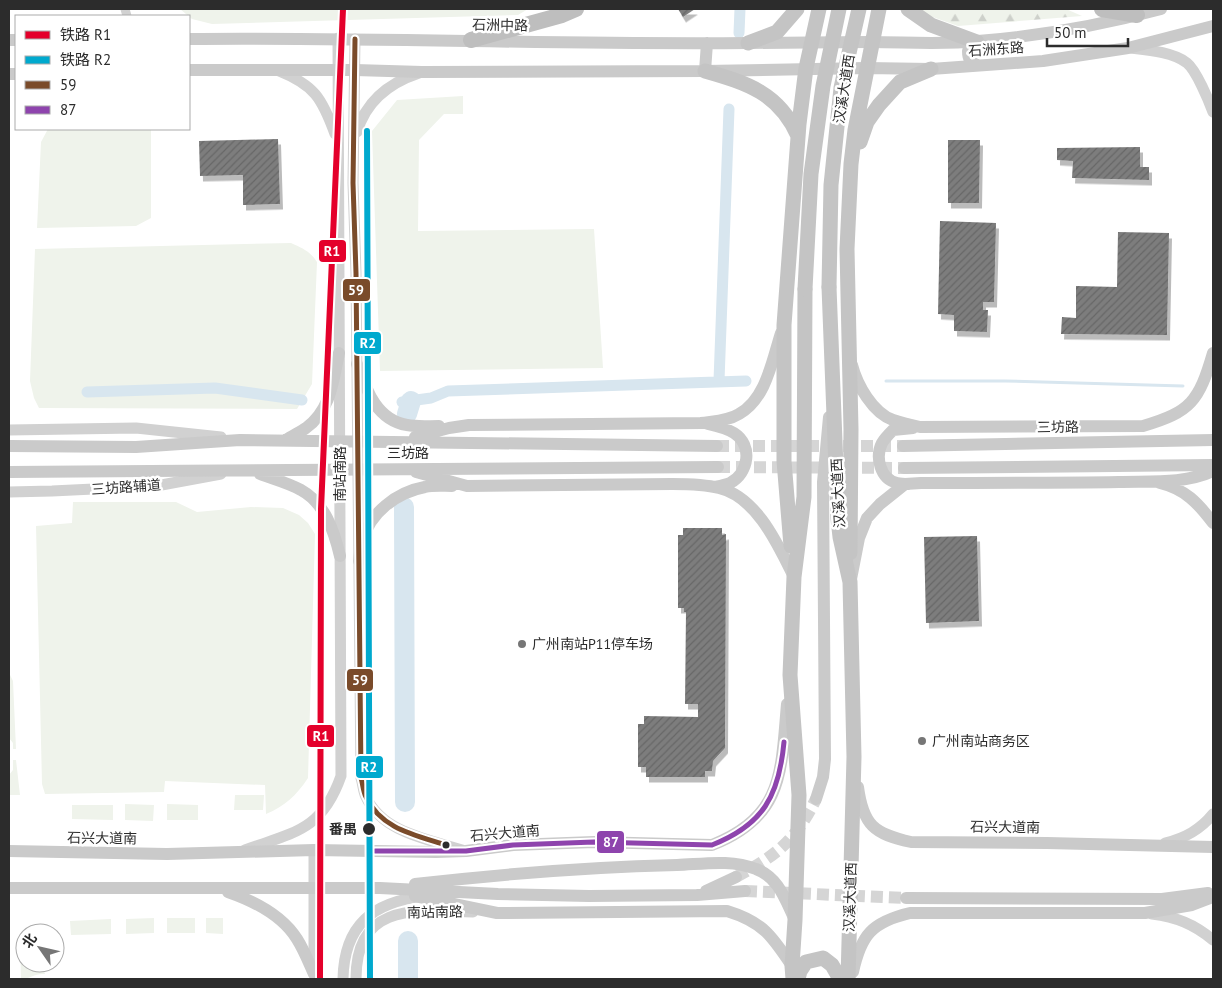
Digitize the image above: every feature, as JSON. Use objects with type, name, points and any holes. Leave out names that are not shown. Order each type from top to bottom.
[{"type":"highway","points":[[471,40],[576,9]]},
{"type":"highway","points":[[1102,9],[1137,16]]},
{"type":"main road","points":[[748,43],[777,32],[797,9]]},
{"type":"main road","points":[[794,577],[784,461],[784,325],[798,130],[806,68],[819,9]]},
{"type":"main road","name":"汉溪大道西","points":[[794,975],[799,795],[790,675],[794,577],[804,497],[804,289],[811,174],[823,86],[839,9]]},
{"type":"main road","name":"汉溪大道西","points":[[849,979],[854,757],[850,582],[838,519],[829,287],[831,186],[842,88],[859,9]]},
{"type":"main road","points":[[850,582],[851,429],[847,248],[851,164],[855,130],[878,9]]},
{"type":"main road","points":[[908,9],[931,25],[977,42],[968,51],[968,58],[971,63],[977,65]]},
{"type":"main road","name":"石洲东路","points":[[811,43],[871,42],[925,44],[977,42],[1041,34],[1137,16],[1161,9]]},
{"type":"main road","name":"石洲东路","points":[[806,68],[931,69],[1043,61],[1128,48],[1213,26]]},
{"type":"main road","name":"石洲中路","points":[[190,39],[338,38],[811,43]]},
{"type":"main road","points":[[705,71],[707,43]]},
{"type":"main road","points":[[190,70],[422,72],[705,71],[806,68]]},
{"type":"main road","points":[[851,164],[867,122],[879,105],[900,82],[931,69]]},
{"type":"main road","points":[[705,71],[744,82],[756,89],[774,102],[798,130]]},
{"type":"main road","points":[[798,130],[810,109],[824,103],[837,104],[847,110],[855,130]]},
{"type":"main road","points":[[357,364],[370,397],[384,414],[392,420],[409,426],[704,423],[739,414],[754,402],[761,391],[784,325]]},
{"type":"main road","points":[[849,351],[855,376],[870,401],[880,412],[892,420],[920,427]]},
{"type":"main road","points":[[1213,353],[1200,391],[1193,401],[1181,412],[1166,419],[1143,426],[920,427],[893,430],[882,444],[878,456],[885,476],[896,483],[910,484],[1150,481],[1195,478],[1213,471]]},
{"type":"main road","points":[[284,440],[307,427],[328,403],[340,354]]},
{"type":"main road","points":[[816,798],[822,777],[824,759],[823,482],[832,376]]},
{"type":"main road","points":[[704,423],[733,432],[744,442],[746,450],[746,463],[743,470],[730,483],[714,487]]},
{"type":"main road","points":[[401,441],[468,425]]},
{"type":"main road","name":"三坊路","points":[[9,446],[136,446],[240,440],[358,440],[717,446]]},
{"type":"main road","name":"三坊路","points":[[902,446],[1213,440]]},
{"type":"main road","points":[[904,468],[1213,466]]},
{"type":"main road","name":"三坊路","points":[[9,472],[247,471],[358,468],[718,467]]},
{"type":"main road","points":[[399,468],[467,486]]},
{"type":"main road","points":[[247,471],[301,490],[313,499],[328,518],[336,536],[340,556]]},
{"type":"main road","points":[[1150,481],[1171,486],[1183,492],[1199,504],[1213,523]]},
{"type":"main road","points":[[850,582],[859,538],[867,518],[890,494],[905,484],[910,484]]},
{"type":"main road","points":[[359,561],[362,542],[372,519],[389,503],[412,490],[427,486],[698,485],[714,487],[734,493],[757,515],[773,535],[794,577]]},
{"type":"main road","name":"石兴大道南","points":[[9,851],[167,854],[314,850],[466,852],[513,845],[594,842],[712,845],[730,838],[749,825],[765,808],[774,790],[782,766],[790,675]]},
{"type":"main road","name":"石兴大道南","points":[[854,757],[860,801],[866,819],[878,830],[895,838],[911,842],[1213,848]]},
{"type":"main road","points":[[712,845],[721,849],[728,856],[728,863]]},
{"type":"main road","points":[[380,888],[497,874],[728,863],[758,869],[778,884],[795,920]]},
{"type":"main road","points":[[697,895],[736,877]]},
{"type":"main road","points":[[9,888],[380,888],[589,896],[697,895],[745,891]]},
{"type":"main road","points":[[216,888],[250,900],[283,922],[297,939],[314,977]]},
{"type":"main road","points":[[380,888],[497,913],[727,911],[746,917],[762,928],[776,942],[794,975],[800,971],[806,962],[823,958],[832,965],[840,979]]},
{"type":"main road","points":[[906,898],[1162,899],[1213,892]]},
{"type":"main road","points":[[849,979],[858,950],[865,938],[876,927],[894,917],[910,913],[1145,913],[1192,905],[1213,897]]},
{"type":"street","name":"南站南路","points":[[240,852],[297,832],[311,823],[325,810],[335,793],[341,776],[338,38]]},
{"type":"street","name":"南站南路","points":[[355,39],[353,183],[357,364],[361,778],[366,796],[376,813],[391,826],[466,852]]},
{"type":"street","points":[[1128,48],[1160,52],[1188,63],[1207,95],[1213,112]]},
{"type":"street","points":[[277,70],[309,86],[321,100],[338,143]]},
{"type":"street","points":[[354,143],[364,113],[375,98],[406,78],[422,72]]},
{"type":"street","points":[[9,430],[136,428],[240,440]]},
{"type":"street","name":"三坊路辅道","points":[[9,492],[156,486],[247,471]]},
{"type":"street","points":[[1152,846],[1183,839],[1206,822],[1213,814]]},
{"type":"street","points":[[314,850],[314,977]]},
{"type":"street","points":[[343,979],[346,950],[351,939],[372,912],[387,904],[417,897],[457,892]]},
{"type":"street","name":"南站南路","points":[[356,979],[358,951],[372,928],[383,919],[401,912],[419,911],[497,913]]},
{"type":"street","points":[[1145,913],[1173,917],[1198,929],[1213,940]]},
{"type":"green space","points":[[180,9],[528,9],[518,15],[212,24],[192,19],[190,15]]},
{"type":"green space","points":[[921,9],[1066,9],[1082,16],[958,26],[927,15]]},
{"type":"green space","points":[[463,96],[463,114],[444,114],[419,140],[418,231],[594,229],[603,368],[380,371],[372,131],[397,100]]},
{"type":"green space","points":[[47,130],[151,130],[151,218],[136,226],[37,228],[41,142]]},
{"type":"green space","points":[[291,243],[309,252],[317,262],[312,384],[297,409],[39,408],[34,398],[30,381],[35,249]]},
{"type":"green space","points":[[73,502],[176,502],[197,512],[251,507],[283,508],[299,515],[308,523],[315,534],[308,778],[299,790],[279,808],[266,814],[265,785],[165,781],[164,792],[45,794],[42,784],[36,526],[72,523]]},
{"type":"green space","points":[[9,673],[13,681],[16,749],[13,749],[13,743],[9,738]]},
{"type":"green space","points":[[13,760],[16,760],[20,795],[9,795],[9,775],[13,770]]},
{"type":"green space","points":[[235,795],[264,795],[263,810],[234,810]]},
{"type":"green space","points":[[125,804],[154,805],[153,821],[125,820]]},
{"type":"green space","points":[[167,804],[198,805],[198,820],[167,820]]},
{"type":"green space","points":[[72,805],[113,805],[113,820],[72,819]]},
{"type":"green space","points":[[154,918],[154,933],[126,934],[126,919]]},
{"type":"green space","points":[[167,918],[195,918],[195,933],[167,933]]},
{"type":"green space","points":[[206,918],[223,918],[223,934],[206,933]]},
{"type":"green space","points":[[111,919],[111,934],[71,935],[70,921]]},
{"type":"green space","points":[[21,973],[45,974],[38,974],[21,979]]},
{"type":"building","points":[[678,9],[695,9],[683,17]]},
{"type":"building","points":[[278,139],[280,204],[243,205],[243,175],[200,176],[199,141]]},
{"type":"building","points":[[948,140],[980,140],[979,203],[948,203]]},
{"type":"building","points":[[1140,147],[1140,167],[1149,167],[1149,180],[1072,178],[1073,161],[1057,160],[1057,148]]},
{"type":"building","points":[[940,221],[996,223],[994,302],[983,302],[983,310],[988,310],[987,332],[954,331],[954,315],[938,314]]},
{"type":"building","points":[[1118,232],[1169,233],[1167,335],[1061,334],[1062,317],[1076,318],[1076,286],[1117,287]]},
{"type":"building","points":[[683,528],[722,528],[722,535],[726,534],[725,748],[713,761],[712,771],[705,771],[705,777],[646,777],[646,767],[638,767],[638,724],[644,724],[644,716],[698,717],[698,704],[685,704],[686,612],[684,612],[684,608],[678,608],[678,535],[683,535]]},
{"type":"building","points":[[977,536],[979,621],[926,623],[924,537]]},
{"type":"waterway","points":[[739,33],[740,9]]},
{"type":"waterway","points":[[719,381],[729,109]]},
{"type":"waterway","points":[[402,402],[431,398],[448,391],[746,381]]},
{"type":"waterway","points":[[886,381],[1005,381],[1183,386]]},
{"type":"waterway","points":[[87,392],[215,388],[302,400]]},
{"type":"waterway","points":[[407,414],[411,401]]},
{"type":"waterway","points":[[404,507],[405,802]]},
{"type":"waterway","points":[[408,941],[408,979]]},
{"type":"tunnel","points":[[717,446],[903,446]]},
{"type":"tunnel","points":[[718,467],[904,468]]},
{"type":"tunnel","points":[[736,877],[784,846],[800,826],[816,799]]},
{"type":"tunnel","points":[[745,891],[906,898]]},
{"type":"rail line","name":"R1","points":[[320,979],[321,509],[343,9]]},
{"type":"rail line","name":"R2","points":[[367,131],[370,979]]},
{"type":"transit line","name":"59","points":[[355,39],[353,183],[356,273],[361,778],[366,797],[380,817],[411,834],[446,845]]},
{"type":"transit line","name":"87","points":[[375,851],[466,851],[513,845],[594,842],[712,845],[744,828],[756,818],[765,806],[778,778],[784,742]]},
{"type":"place","name":"广州南站P11停车场","points":[[522,644]]},
{"type":"place","name":"广州南站商务区","points":[[922,741]]},
{"type":"place","name":"番禺","points":[[369,829]]}]
